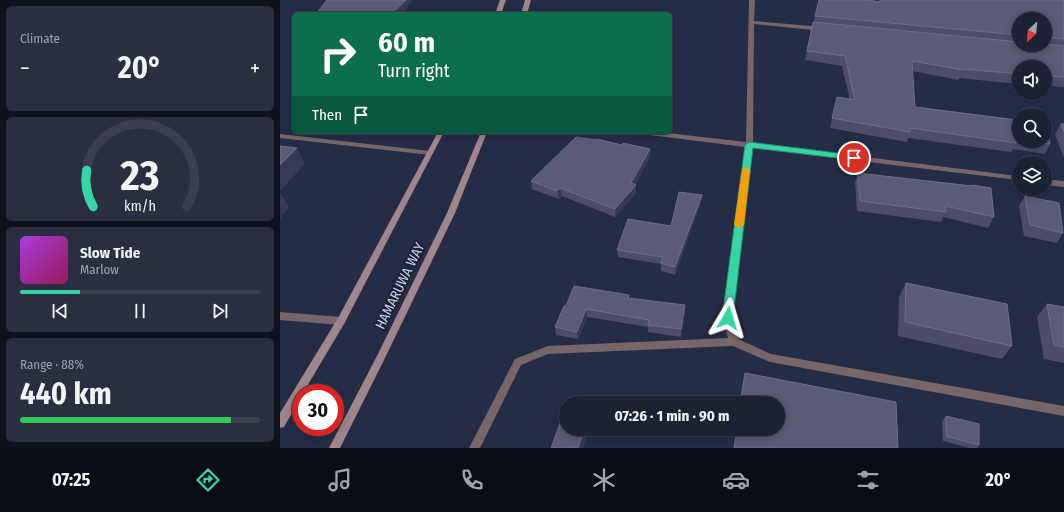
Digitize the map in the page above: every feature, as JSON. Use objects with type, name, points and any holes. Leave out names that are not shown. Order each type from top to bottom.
[{"type":"main road","points":[[499,12],[503,0]]},
{"type":"main road","points":[[525,12],[528,0]]},
{"type":"main road","points":[[280,423],[341,321],[440,134]]},
{"type":"main road","name":"HAMARUWA WAY","points":[[334,448],[381,357],[451,213],[483,134]]},
{"type":"street","points":[[734,342],[728,318],[749,145],[752,0]]},
{"type":"street","points":[[752,22],[830,29]]},
{"type":"street","points":[[658,134],[1012,177]]},
{"type":"street","points":[[280,136],[430,153]]},
{"type":"street","points":[[1052,183],[1064,184]]},
{"type":"street","points":[[280,316],[341,321]]},
{"type":"street","points":[[474,448],[518,362],[548,350],[734,342],[770,358],[1064,411]]},
{"type":"building","points":[[327,0],[406,0],[393,12],[318,12]]},
{"type":"building","points":[[819,0],[869,0],[880,2],[880,0],[1064,0],[1064,39],[1052,38],[1052,12],[1012,12],[1012,34],[815,16]]},
{"type":"building","points":[[813,22],[1012,41],[1012,52],[1052,52],[1052,45],[1064,46],[1064,77],[1052,76],[1052,60],[1012,60],[1012,73],[963,70],[912,61],[915,107],[1012,119],[1012,142],[910,128],[910,132],[832,118],[837,97],[855,100],[845,56],[807,51]]},
{"type":"building","points":[[1061,124],[1064,124],[1064,132]]},
{"type":"building","points":[[576,137],[597,139],[622,145],[623,143],[650,149],[631,183],[636,185],[615,209],[560,188],[557,191],[531,181]]},
{"type":"building","points":[[280,146],[297,148],[280,165]]},
{"type":"building","points":[[858,173],[991,188],[994,217],[945,206],[946,212],[860,201]]},
{"type":"building","points":[[679,192],[702,195],[675,267],[661,263],[663,257],[617,250],[628,219],[671,226]]},
{"type":"building","points":[[1025,196],[1059,203],[1063,233],[1030,225]]},
{"type":"building","points":[[906,283],[1007,304],[1012,346],[905,322]]},
{"type":"building","points":[[574,286],[629,295],[628,298],[685,305],[681,329],[648,325],[649,320],[586,309],[577,332],[555,327]]},
{"type":"building","points":[[1047,304],[1064,307],[1064,347],[1054,345]]},
{"type":"building","points":[[745,373],[896,402],[898,448],[734,448],[736,436],[785,436],[785,396],[741,396]]},
{"type":"building","points":[[946,416],[979,424],[979,445],[946,436]]},
{"type":"building","points":[[559,426],[559,436],[582,436],[578,448],[551,448]]},
{"type":"slow traffic","points":[[739,225],[746,170]]},
{"type":"route","points":[[728,318],[749,145],[854,158]]}]
